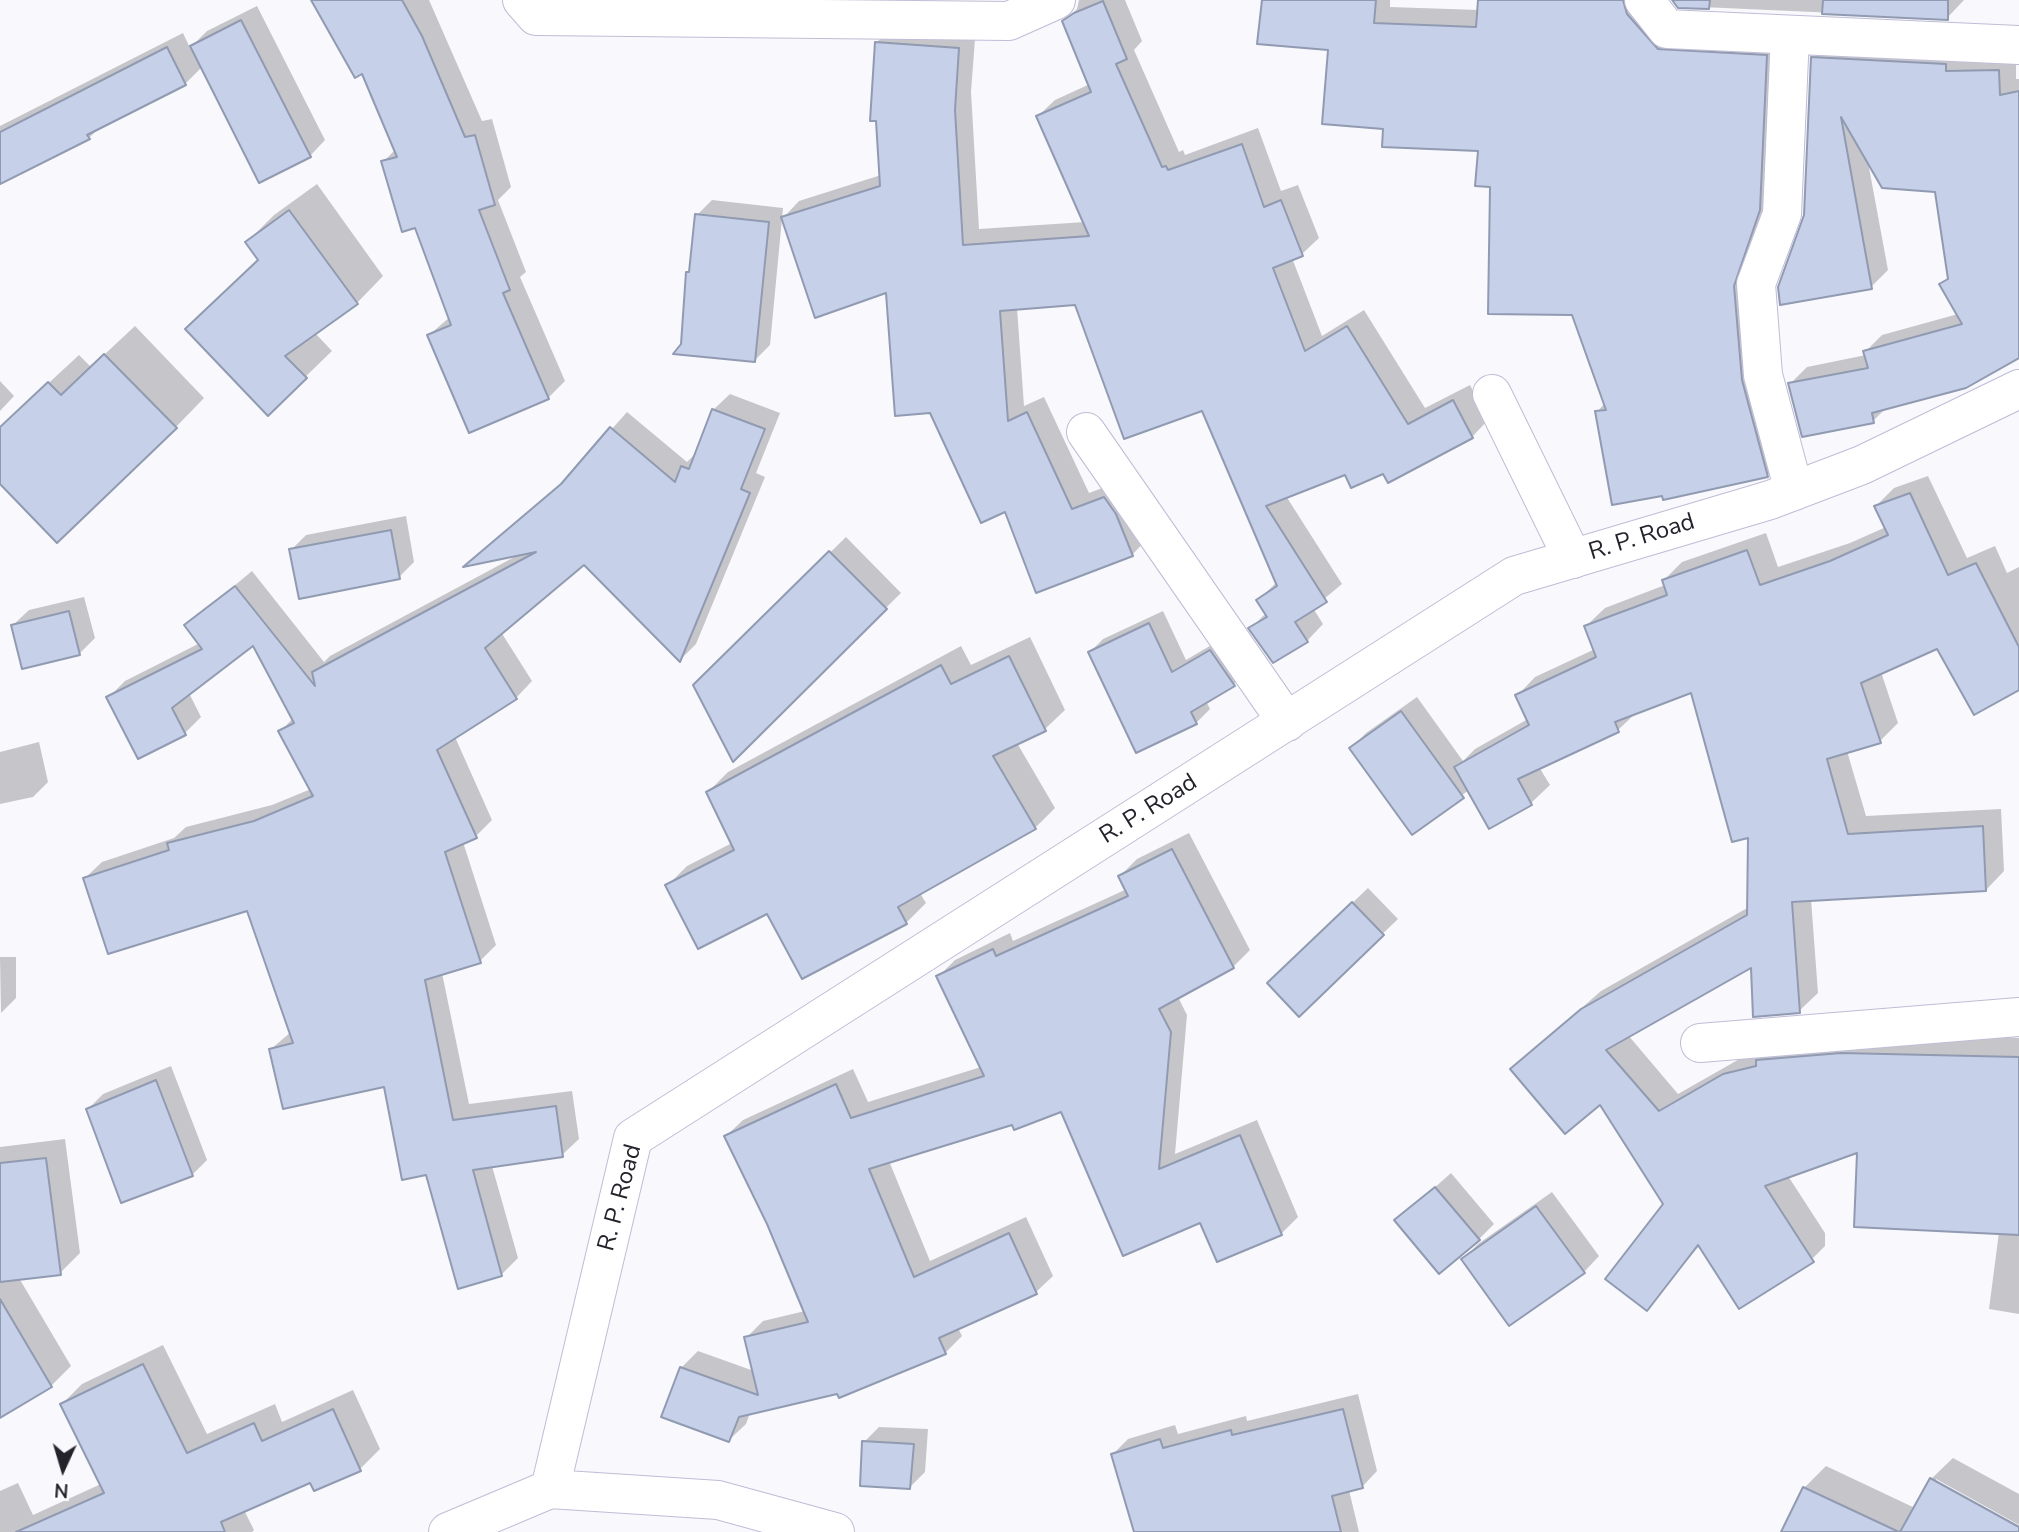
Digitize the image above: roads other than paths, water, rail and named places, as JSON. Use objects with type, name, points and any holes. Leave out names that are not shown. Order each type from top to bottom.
[{"type":"street","points":[[522,0],[536,16],[1009,21],[1056,0]]},
{"type":"street","points":[[1644,0],[1667,29],[2019,45]]},
{"type":"street","points":[[1790,35],[1782,214],[1756,284],[1763,375],[1794,491]]},
{"type":"street","name":"R. P. Road","points":[[550,1489],[633,1138],[1514,576],[1794,491],[1862,465],[2019,389]]},
{"type":"street","points":[[1492,394],[1573,559]]},
{"type":"street","points":[[1086,432],[1287,722]]},
{"type":"street","points":[[1700,1043],[2019,1017]]},
{"type":"street","points":[[447,1532],[550,1489],[718,1500],[835,1532]]}]
